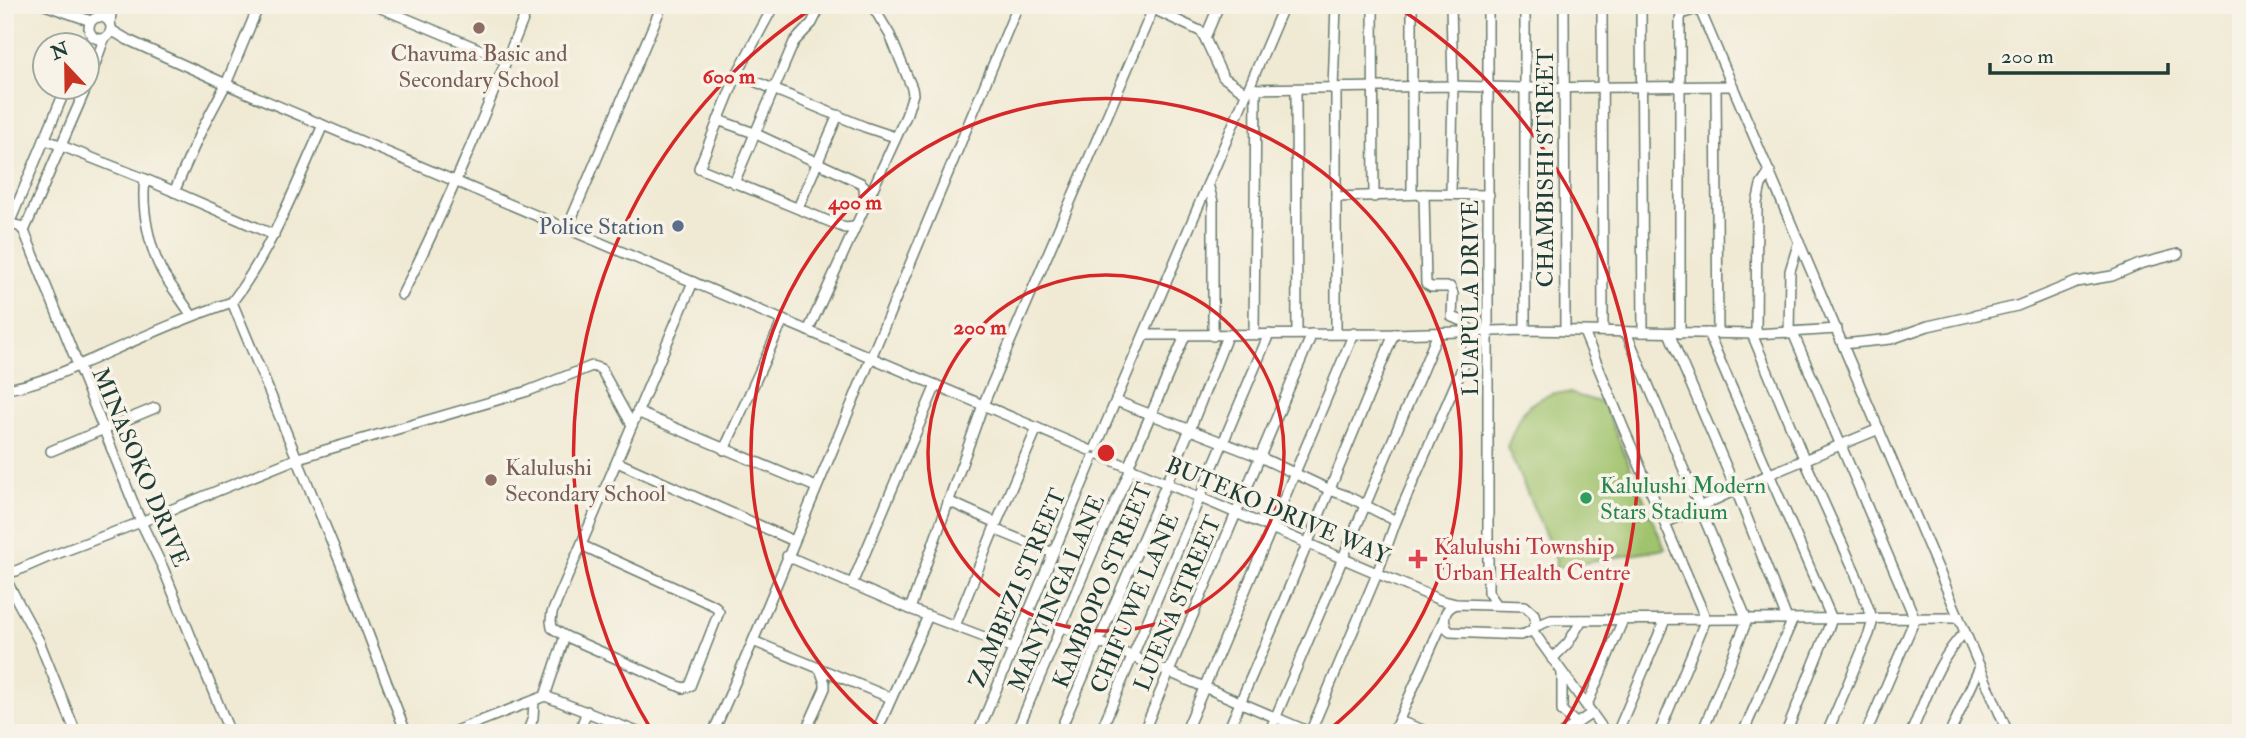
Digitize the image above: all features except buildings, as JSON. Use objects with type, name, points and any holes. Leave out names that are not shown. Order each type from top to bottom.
[{"type":"street","points":[[45,5],[91,28],[108,32]]},
{"type":"street","points":[[91,28],[110,5]]},
{"type":"street","points":[[102,47],[108,32],[110,5]]},
{"type":"street","points":[[174,192],[201,131],[226,84],[259,5]]},
{"type":"street","points":[[374,5],[505,60]]},
{"type":"street","points":[[402,295],[457,183],[529,5]]},
{"type":"street","points":[[568,229],[662,5]]},
{"type":"street","points":[[774,5],[737,74],[699,168],[839,226],[854,227]]},
{"type":"street","points":[[734,183],[794,43],[812,23],[821,5]]},
{"type":"street","points":[[808,331],[906,116],[913,91],[890,35],[872,5]]},
{"type":"street","points":[[713,733],[1017,5]]},
{"type":"street","points":[[1205,38],[1219,5]]},
{"type":"street","name":"ZAMBEZI STREET","points":[[978,733],[1284,5]]},
{"type":"street","points":[[1336,5],[1336,333]]},
{"type":"street","points":[[1373,5],[1374,197]]},
{"type":"street","points":[[1412,5],[1412,194]]},
{"type":"street","points":[[1451,5],[1451,193]]},
{"type":"street","name":"LUAPULA DRIVE","points":[[1488,5],[1488,592]]},
{"type":"street","points":[[1525,5],[1525,330]]},
{"type":"street","name":"CHAMBISHI STREET","points":[[1564,5],[1565,331]]},
{"type":"street","points":[[1602,5],[1603,331]]},
{"type":"street","points":[[1641,5],[1643,332]]},
{"type":"street","points":[[910,609],[983,405],[1149,7],[1198,30],[1205,38],[1223,77],[1250,90],[1453,86],[1733,86]]},
{"type":"street","points":[[1680,333],[1680,17],[1698,7],[2008,733]]},
{"type":"street","points":[[91,28],[95,39],[108,32]]},
{"type":"street","name":"BUTEKO DRIVE WAY","points":[[108,32],[1440,600],[1456,604],[1525,606],[1551,620]]},
{"type":"street","points":[[737,74],[895,137]]},
{"type":"street","points":[[1717,87],[1718,333]]},
{"type":"street","points":[[1296,89],[1297,333]]},
{"type":"street","points":[[1250,90],[1254,334]]},
{"type":"street","points":[[60,102],[7,225],[19,226],[24,231],[80,102]]},
{"type":"street","points":[[798,208],[838,115]]},
{"type":"street","points":[[718,120],[862,184],[864,205]]},
{"type":"street","points":[[5,389],[22,386],[77,366],[192,316],[232,302],[250,279],[274,235],[323,125]]},
{"type":"street","points":[[44,139],[274,235]]},
{"type":"street","points":[[1770,172],[1761,185],[1757,203],[1754,334],[1873,620],[1827,733]]},
{"type":"street","points":[[145,179],[142,196],[144,215],[163,273],[192,316]]},
{"type":"street","points":[[1208,184],[1213,202],[1213,336]]},
{"type":"street","points":[[1336,197],[1451,193],[1489,195]]},
{"type":"street","points":[[1424,194],[1426,284],[1431,287],[1451,287],[1452,317],[1463,321],[1474,332]]},
{"type":"street","points":[[839,226],[844,235],[845,249]]},
{"type":"street","name":"MINASOKO DRIVE","points":[[24,231],[141,522],[163,568],[230,733]]},
{"type":"street","points":[[1800,241],[1790,271],[1791,333],[1915,619],[1866,733]]},
{"type":"street","points":[[1843,344],[1891,339],[1928,326],[2017,306],[2076,282],[2112,275],[2178,254]]},
{"type":"street","points":[[581,545],[715,606],[719,612],[690,685],[683,688],[565,636],[552,628],[551,618],[581,545],[617,462],[637,412],[693,282]]},
{"type":"street","points":[[232,302],[298,458],[406,733]]},
{"type":"street","points":[[724,450],[783,320]]},
{"type":"street","points":[[1144,335],[1394,334],[1525,330],[1754,334],[1837,329]]},
{"type":"street","points":[[1028,612],[1310,732],[1474,332]]},
{"type":"street","points":[[1584,332],[1706,619],[1659,733]]},
{"type":"street","points":[[1626,332],[1747,620],[1702,733]]},
{"type":"street","points":[[1185,733],[1354,333]]},
{"type":"street","points":[[1269,733],[1438,333]]},
{"type":"street","points":[[1669,333],[1790,619],[1743,733]]},
{"type":"street","points":[[1708,333],[1832,620],[1786,733]]},
{"type":"street","name":"CHIFUWE LANE","points":[[1100,733],[1269,334]]},
{"type":"street","name":"LUENA STREET","points":[[1143,733],[1312,334]]},
{"type":"street","points":[[1227,733],[1394,334]]},
{"type":"street","name":"MANYINGA LANE","points":[[1016,733],[1185,336]]},
{"type":"street","name":"KAMBOPO STREET","points":[[1059,733],[1190,429],[1227,336]]},
{"type":"street","points":[[76,733],[39,641],[5,576],[298,458],[528,391],[592,366],[601,369],[632,425]]},
{"type":"street","points":[[852,584],[936,385]]},
{"type":"street","points":[[1116,401],[1260,457],[1396,522]]},
{"type":"street","points":[[51,450],[155,408]]},
{"type":"street","points":[[637,412],[816,487]]},
{"type":"street","points":[[955,626],[1037,428]]},
{"type":"street","points":[[1665,523],[1770,474],[1879,429]]},
{"type":"street","points":[[617,462],[794,541]]},
{"type":"street","points":[[947,501],[1053,553]]},
{"type":"street","points":[[787,556],[910,609],[1013,648]]},
{"type":"street","points":[[1478,605],[1488,592],[1497,605]]},
{"type":"street","points":[[1440,600],[1446,627],[1450,632]]},
{"type":"street","points":[[1393,733],[1445,615],[1456,604]]},
{"type":"street","points":[[1532,611],[1536,620],[1533,628]]},
{"type":"street","points":[[876,733],[928,616]]},
{"type":"street","points":[[1434,641],[1450,632],[1520,635],[1551,620],[1959,618]]},
{"type":"street","points":[[1552,659],[1568,643],[1582,620]]},
{"type":"street","points":[[1563,733],[1589,709],[1623,620]]},
{"type":"street","points":[[1617,733],[1665,620]]},
{"type":"street","points":[[1533,628],[1606,733]]},
{"type":"street","points":[[1911,733],[1940,663],[1965,632]]},
{"type":"street","points":[[545,696],[565,636]]},
{"type":"street","points":[[753,641],[891,698]]},
{"type":"street","points":[[1950,733],[1980,667]]},
{"type":"street","points":[[805,733],[825,688],[820,669]]},
{"type":"street","points":[[1562,672],[1562,711],[1576,723]]},
{"type":"street","points":[[450,733],[545,696],[640,733]]},
{"type":"street","points":[[527,733],[533,718],[534,701]]},
{"type":"street","points":[[579,733],[587,711]]},
{"type":"street","points":[[1399,721],[1431,733]]},
{"type":"green space","name":"Kalulushi Modern Stars Stadium","points":[[1555,393],[1569,393],[1603,403],[1665,549],[1555,568],[1556,559],[1507,447],[1519,419],[1528,407],[1535,401]]},
{"type":"place","name":"Chavuma Basic and Secondary School","points":[[479,28]]},
{"type":"place","name":"Police Station","points":[[678,226]]},
{"type":"place","name":"Kalulushi Secondary School","points":[[491,480]]},
{"type":"place","name":"Kalulushi Modern Stars Stadium","points":[[1586,498]]},
{"type":"place","name":"Kalulushi Township Urban Health Centre","points":[[1418,559]]}]
